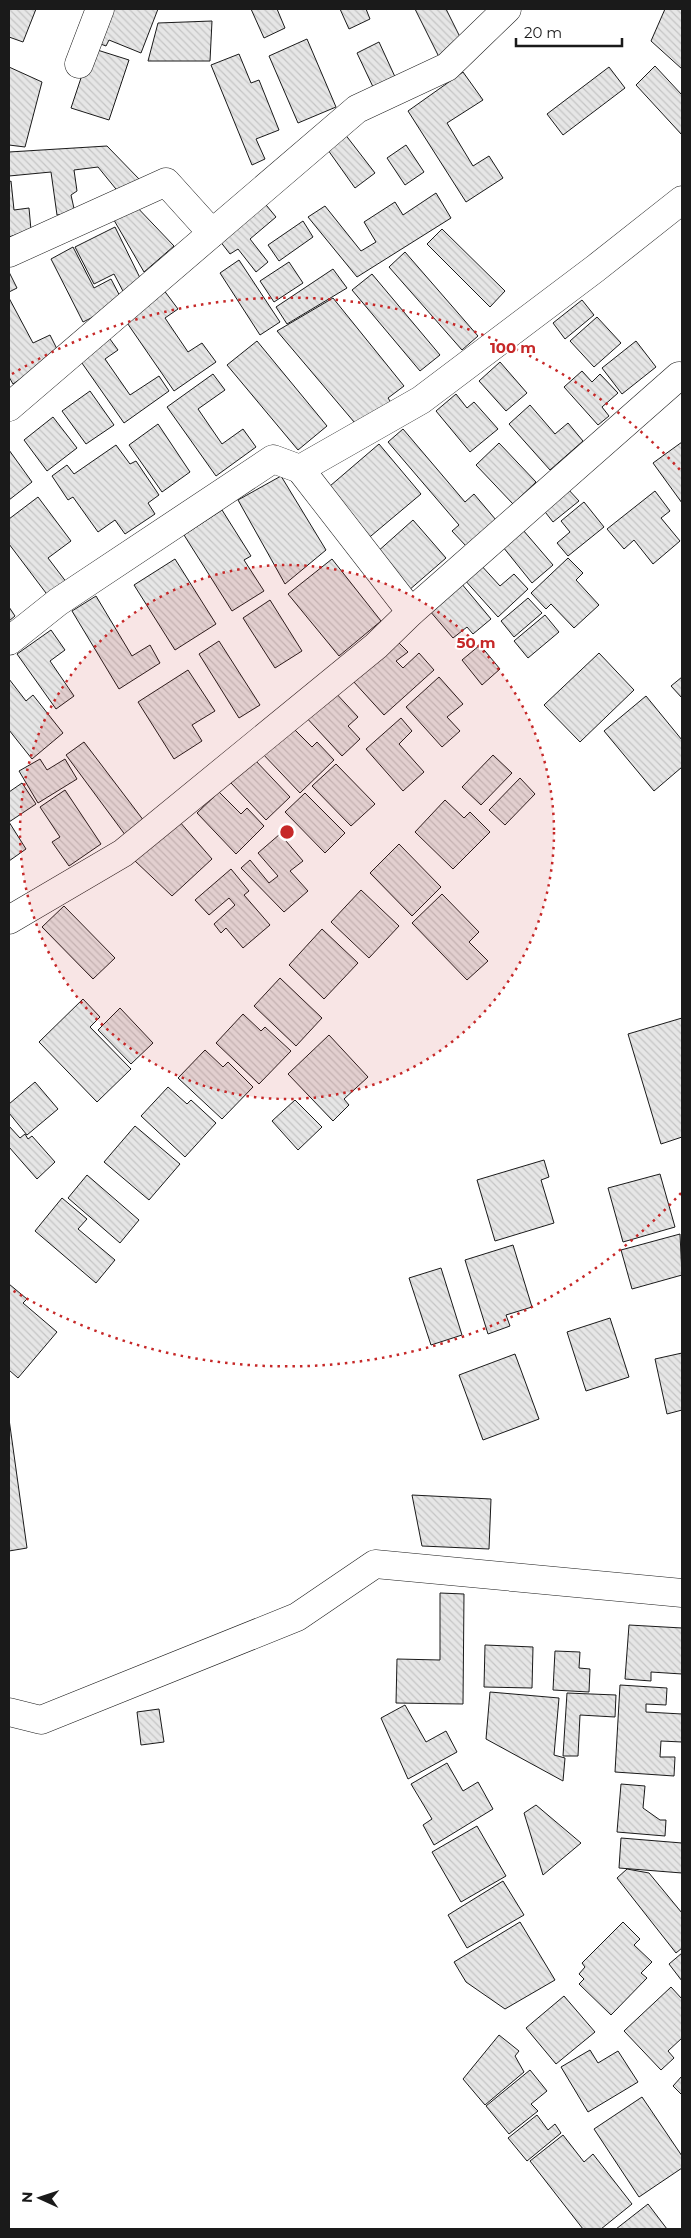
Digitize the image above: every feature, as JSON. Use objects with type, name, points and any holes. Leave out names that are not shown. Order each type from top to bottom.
[{"type":"street","points":[[79,64],[100,9]]},
{"type":"street","points":[[9,406],[356,109],[447,67],[507,9]]},
{"type":"street","points":[[9,253],[166,182],[212,233]]},
{"type":"street","points":[[300,469],[421,400],[596,268],[682,200]]},
{"type":"street","points":[[9,920],[123,853],[376,646],[411,612],[679,376]]},
{"type":"street","points":[[9,641],[58,602],[273,459],[300,469],[411,612]]},
{"type":"street","points":[[9,1712],[41,1720],[297,1617],[375,1564],[682,1592]]},
{"type":"building","points":[[9,9],[36,9],[23,42],[9,37]]},
{"type":"building","points":[[102,9],[158,9],[141,53],[109,40],[106,46],[90,40]]},
{"type":"building","points":[[251,9],[277,9],[285,28],[264,38]]},
{"type":"building","points":[[340,9],[366,9],[370,19],[349,29]]},
{"type":"building","points":[[415,9],[446,9],[464,45],[439,57]]},
{"type":"building","points":[[665,9],[682,9],[682,69],[651,41]]},
{"type":"building","points":[[212,21],[210,61],[148,61],[158,23]]},
{"type":"building","points":[[307,39],[336,107],[298,123],[269,56]]},
{"type":"building","points":[[379,42],[396,79],[374,89],[357,53]]},
{"type":"building","points":[[91,48],[129,60],[109,120],[71,108]]},
{"type":"building","points":[[239,54],[251,83],[259,80],[279,130],[256,139],[265,159],[252,165],[211,65]]},
{"type":"building","points":[[655,66],[682,95],[682,135],[636,85]]},
{"type":"building","points":[[9,67],[42,82],[25,147],[9,145]]},
{"type":"building","points":[[609,67],[625,88],[563,135],[547,114]]},
{"type":"building","points":[[463,72],[483,100],[447,123],[473,166],[489,156],[503,178],[466,202],[408,111]]},
{"type":"building","points":[[341,129],[375,173],[355,188],[323,143]]},
{"type":"building","points":[[406,145],[424,172],[405,185],[387,158]]},
{"type":"building","points":[[107,146],[140,180],[120,194],[98,167],[74,170],[77,191],[71,195],[75,213],[57,215],[51,172],[9,176],[9,152]]},
{"type":"building","points":[[11,181],[14,210],[29,208],[31,230],[9,237],[9,182]]},
{"type":"building","points":[[436,193],[451,218],[357,277],[308,217],[325,206],[361,251],[376,242],[364,222],[395,202],[403,215]]},
{"type":"building","points":[[262,200],[276,217],[250,239],[268,262],[256,272],[238,249],[230,254],[216,236]]},
{"type":"building","points":[[133,203],[174,246],[144,272],[111,215]]},
{"type":"building","points":[[303,221],[313,237],[279,261],[268,245]]},
{"type":"building","points":[[115,227],[144,286],[125,295],[114,274],[94,284],[75,247]]},
{"type":"building","points":[[442,229],[505,291],[490,307],[427,244]]},
{"type":"building","points":[[73,247],[94,288],[111,279],[123,302],[83,322],[51,259]]},
{"type":"building","points":[[405,252],[478,336],[462,350],[389,267]]},
{"type":"building","points":[[239,260],[280,322],[260,335],[220,273]]},
{"type":"building","points":[[289,262],[303,283],[274,302],[260,281]]},
{"type":"building","points":[[333,269],[347,288],[287,324],[276,307]]},
{"type":"building","points":[[9,272],[17,288],[9,292]]},
{"type":"building","points":[[372,274],[440,355],[420,371],[352,290]]},
{"type":"building","points":[[163,289],[178,309],[165,318],[188,352],[202,343],[216,362],[174,391],[123,317]]},
{"type":"building","points":[[9,298],[33,343],[50,335],[59,353],[13,384],[9,377]]},
{"type":"building","points":[[333,298],[404,386],[388,398],[392,404],[360,429],[277,331]]},
{"type":"building","points":[[582,300],[594,315],[565,339],[553,323]]},
{"type":"building","points":[[597,317],[621,343],[594,367],[570,341]]},
{"type":"building","points":[[107,335],[118,350],[105,359],[130,395],[159,376],[169,391],[124,423],[77,356]]},
{"type":"building","points":[[257,341],[327,426],[298,450],[227,365]]},
{"type":"building","points":[[636,341],[656,367],[622,394],[602,368]]},
{"type":"building","points":[[500,362],[527,393],[506,411],[479,381]]},
{"type":"building","points":[[582,371],[592,382],[600,374],[618,393],[602,407],[609,416],[598,425],[564,387]]},
{"type":"building","points":[[213,374],[225,390],[198,409],[222,444],[243,429],[256,447],[216,476],[167,407]]},
{"type":"building","points":[[90,391],[114,425],[86,444],[62,411]]},
{"type":"building","points":[[456,394],[467,408],[474,402],[498,429],[470,452],[436,411]]},
{"type":"building","points":[[530,405],[555,434],[568,423],[583,441],[550,470],[509,424]]},
{"type":"building","points":[[53,417],[77,448],[47,471],[24,440]]},
{"type":"building","points":[[158,424],[190,472],[162,492],[129,445]]},
{"type":"building","points":[[403,429],[465,502],[474,494],[496,520],[466,546],[452,531],[459,525],[388,442]]},
{"type":"building","points":[[682,442],[682,503],[653,463]]},
{"type":"building","points":[[499,443],[536,482],[513,504],[476,465]]},
{"type":"building","points":[[379,444],[421,494],[365,541],[323,492]]},
{"type":"building","points":[[116,445],[130,464],[136,461],[159,495],[148,503],[155,514],[125,534],[115,520],[98,532],[73,497],[68,500],[52,476],[67,465],[74,474]]},
{"type":"building","points":[[9,450],[32,482],[9,500]]},
{"type":"building","points":[[281,476],[326,550],[285,584],[238,500]]},
{"type":"building","points":[[567,488],[579,501],[553,522],[542,508]]},
{"type":"building","points":[[655,491],[670,511],[661,518],[680,541],[653,564],[634,540],[624,549],[607,529]]},
{"type":"building","points":[[38,497],[71,541],[48,558],[67,583],[49,597],[9,544],[9,519]]},
{"type":"building","points":[[584,502],[604,527],[568,556],[557,543],[570,532],[561,521]]},
{"type":"building","points":[[222,510],[251,556],[244,560],[264,591],[232,611],[184,535]]},
{"type":"building","points":[[413,520],[446,558],[408,591],[376,553]]},
{"type":"building","points":[[523,530],[553,565],[532,583],[503,547]]},
{"type":"building","points":[[568,558],[583,573],[576,580],[599,605],[574,628],[551,604],[546,609],[531,593]]},
{"type":"building","points":[[175,559],[216,624],[175,650],[134,585]]},
{"type":"building","points":[[332,559],[381,621],[339,656],[288,594]]},
{"type":"building","points":[[479,563],[500,586],[514,574],[528,589],[498,617],[463,578]]},
{"type":"building","points":[[461,583],[491,619],[473,634],[467,627],[453,638],[429,610]]},
{"type":"building","points":[[96,596],[132,656],[150,645],[160,663],[119,689],[72,611]]},
{"type":"building","points":[[528,598],[542,613],[514,637],[501,621]]},
{"type":"building","points":[[270,600],[302,651],[275,668],[243,618]]},
{"type":"building","points":[[9,607],[15,616],[9,621]]},
{"type":"building","points":[[545,615],[559,632],[528,658],[514,641]]},
{"type":"building","points":[[51,630],[65,650],[50,661],[74,696],[56,709],[17,654]]},
{"type":"building","points":[[219,641],[260,705],[239,718],[199,654]]},
{"type":"building","points":[[397,641],[408,652],[396,661],[403,668],[419,653],[434,670],[384,715],[353,681]]},
{"type":"building","points":[[480,645],[500,669],[482,685],[462,660]]},
{"type":"building","points":[[599,653],[634,690],[580,742],[544,705]]},
{"type":"building","points":[[188,670],[215,711],[192,725],[202,741],[174,759],[138,702]]},
{"type":"building","points":[[439,677],[463,704],[447,717],[460,731],[442,747],[406,707]]},
{"type":"building","points":[[682,677],[682,698],[671,686]]},
{"type":"building","points":[[9,679],[26,701],[33,695],[63,733],[32,759],[9,730]]},
{"type":"building","points":[[332,689],[358,717],[348,726],[360,739],[342,756],[304,715]]},
{"type":"building","points":[[646,696],[682,740],[682,767],[654,791],[604,731]]},
{"type":"building","points":[[401,718],[412,731],[399,744],[424,772],[403,791],[366,749]]},
{"type":"building","points":[[290,725],[312,747],[317,742],[334,760],[300,793],[261,752]]},
{"type":"building","points":[[84,742],[144,821],[126,836],[66,755]]},
{"type":"building","points":[[493,755],[512,773],[481,805],[462,787]]},
{"type":"building","points":[[40,759],[47,770],[65,759],[77,779],[38,803],[19,771]]},
{"type":"building","points":[[255,760],[290,797],[266,820],[231,783]]},
{"type":"building","points":[[336,764],[375,804],[351,826],[312,786]]},
{"type":"building","points":[[520,778],[535,794],[505,825],[489,810]]},
{"type":"building","points":[[22,783],[36,804],[9,822],[9,792]]},
{"type":"building","points":[[65,790],[101,844],[69,866],[52,842],[60,837],[40,807]]},
{"type":"building","points":[[219,792],[241,814],[247,808],[264,826],[236,854],[197,813]]},
{"type":"building","points":[[305,793],[345,833],[325,853],[285,812]]},
{"type":"building","points":[[445,800],[464,818],[470,812],[490,832],[453,869],[415,832]]},
{"type":"building","points":[[179,821],[212,859],[172,896],[134,860]]},
{"type":"building","points":[[9,822],[26,849],[9,861]]},
{"type":"building","points":[[280,834],[303,861],[290,871],[308,891],[284,912],[241,868],[250,860],[269,883],[278,876],[258,853]]},
{"type":"building","points":[[399,844],[441,887],[412,916],[370,873]]},
{"type":"building","points":[[231,869],[249,891],[244,895],[270,925],[243,948],[226,928],[221,933],[214,924],[235,905],[229,898],[209,915],[195,900]]},
{"type":"building","points":[[361,890],[399,926],[369,958],[331,922]]},
{"type":"building","points":[[442,894],[479,932],[469,942],[488,961],[467,980],[412,923]]},
{"type":"building","points":[[64,906],[115,958],[93,979],[42,927]]},
{"type":"building","points":[[322,929],[358,963],[324,999],[289,965]]},
{"type":"building","points":[[280,978],[322,1018],[296,1046],[254,1006]]},
{"type":"building","points":[[83,999],[100,1017],[90,1027],[131,1069],[97,1102],[39,1042]]},
{"type":"building","points":[[120,1008],[153,1043],[131,1064],[98,1030]]},
{"type":"building","points":[[243,1014],[261,1031],[265,1027],[291,1051],[259,1084],[216,1043]]},
{"type":"building","points":[[682,1018],[682,1137],[661,1144],[628,1034]]},
{"type":"building","points":[[329,1035],[368,1077],[344,1099],[349,1105],[333,1121],[288,1074]]},
{"type":"building","points":[[205,1050],[223,1067],[228,1062],[253,1087],[222,1119],[178,1078]]},
{"type":"building","points":[[35,1082],[58,1109],[27,1135],[9,1113],[9,1104]]},
{"type":"building","points":[[168,1087],[187,1104],[191,1100],[216,1123],[185,1157],[141,1116]]},
{"type":"building","points":[[295,1100],[322,1127],[298,1150],[272,1121]]},
{"type":"building","points":[[9,1126],[20,1138],[25,1134],[28,1139],[32,1136],[55,1162],[37,1179],[9,1147]]},
{"type":"building","points":[[135,1126],[180,1164],[149,1200],[104,1162]]},
{"type":"building","points":[[544,1160],[549,1177],[541,1180],[554,1223],[495,1241],[477,1180]]},
{"type":"building","points":[[660,1174],[675,1227],[623,1242],[608,1188]]},
{"type":"building","points":[[87,1175],[139,1220],[120,1243],[68,1198]]},
{"type":"building","points":[[62,1198],[87,1219],[78,1229],[115,1260],[96,1283],[35,1231]]},
{"type":"building","points":[[680,1234],[682,1275],[632,1289],[621,1250]]},
{"type":"building","points":[[513,1245],[532,1307],[506,1315],[510,1326],[488,1334],[465,1260]]},
{"type":"building","points":[[441,1268],[462,1335],[431,1345],[409,1278]]},
{"type":"building","points":[[9,1284],[27,1299],[23,1303],[57,1332],[18,1378],[9,1370]]},
{"type":"building","points":[[610,1318],[629,1377],[586,1391],[567,1332]]},
{"type":"building","points":[[682,1353],[682,1410],[667,1414],[655,1359]]},
{"type":"building","points":[[515,1354],[539,1419],[483,1440],[459,1375]]},
{"type":"building","points":[[9,1419],[27,1548],[9,1551]]},
{"type":"building","points":[[412,1495],[491,1499],[489,1549],[422,1546]]},
{"type":"building","points":[[440,1593],[464,1594],[463,1704],[396,1703],[397,1659],[440,1660]]},
{"type":"building","points":[[629,1625],[682,1628],[682,1674],[651,1672],[651,1681],[625,1679]]},
{"type":"building","points":[[485,1645],[533,1647],[532,1688],[484,1687]]},
{"type":"building","points":[[555,1651],[580,1652],[579,1668],[590,1669],[589,1692],[553,1690]]},
{"type":"building","points":[[620,1685],[667,1688],[666,1705],[646,1704],[646,1712],[682,1714],[682,1742],[661,1741],[660,1757],[675,1757],[674,1776],[615,1772]]},
{"type":"building","points":[[490,1692],[559,1698],[554,1755],[565,1758],[563,1781],[486,1739]]},
{"type":"building","points":[[567,1693],[616,1695],[615,1717],[580,1715],[578,1756],[563,1756]]},
{"type":"building","points":[[405,1705],[426,1742],[446,1731],[457,1752],[408,1779],[381,1718]]},
{"type":"building","points":[[159,1709],[164,1742],[141,1745],[137,1712]]},
{"type":"building","points":[[447,1763],[463,1791],[478,1782],[493,1809],[434,1845],[423,1825],[432,1819],[411,1784]]},
{"type":"building","points":[[621,1784],[645,1786],[643,1808],[660,1820],[666,1820],[665,1836],[617,1832]]},
{"type":"building","points":[[536,1805],[581,1843],[543,1875],[524,1813]]},
{"type":"building","points":[[477,1826],[506,1876],[461,1902],[432,1852]]},
{"type":"building","points":[[621,1838],[682,1843],[682,1873],[619,1868]]},
{"type":"building","points":[[627,1869],[649,1873],[682,1913],[682,1948],[676,1953],[617,1878]]},
{"type":"building","points":[[503,1881],[524,1915],[467,1948],[448,1915]]},
{"type":"building","points":[[520,1922],[555,1980],[505,2009],[466,1982],[454,1962]]},
{"type":"building","points":[[623,1922],[640,1939],[634,1945],[652,1962],[641,1973],[647,1978],[611,2015],[579,1984],[584,1979],[579,1974],[585,1967],[582,1963]]},
{"type":"building","points":[[682,1953],[682,1981],[669,1964]]},
{"type":"building","points":[[671,1987],[682,1999],[682,2038],[668,2051],[674,2058],[661,2070],[624,2031]]},
{"type":"building","points":[[564,1996],[595,2032],[556,2064],[526,2028]]},
{"type":"building","points":[[499,2035],[519,2051],[515,2056],[524,2072],[485,2105],[463,2079]]},
{"type":"building","points":[[590,2050],[598,2063],[618,2051],[638,2082],[588,2112],[561,2067]]},
{"type":"building","points":[[530,2070],[547,2091],[531,2104],[538,2111],[509,2134],[486,2106]]},
{"type":"building","points":[[682,2076],[682,2095],[673,2086]]},
{"type":"building","points":[[642,2097],[682,2156],[682,2168],[639,2197],[594,2129]]},
{"type":"building","points":[[537,2115],[548,2130],[555,2124],[561,2133],[527,2161],[508,2138]]},
{"type":"building","points":[[563,2135],[584,2162],[593,2154],[632,2204],[601,2229],[583,2229],[530,2161]]},
{"type":"building","points":[[648,2204],[667,2229],[616,2229]]}]
